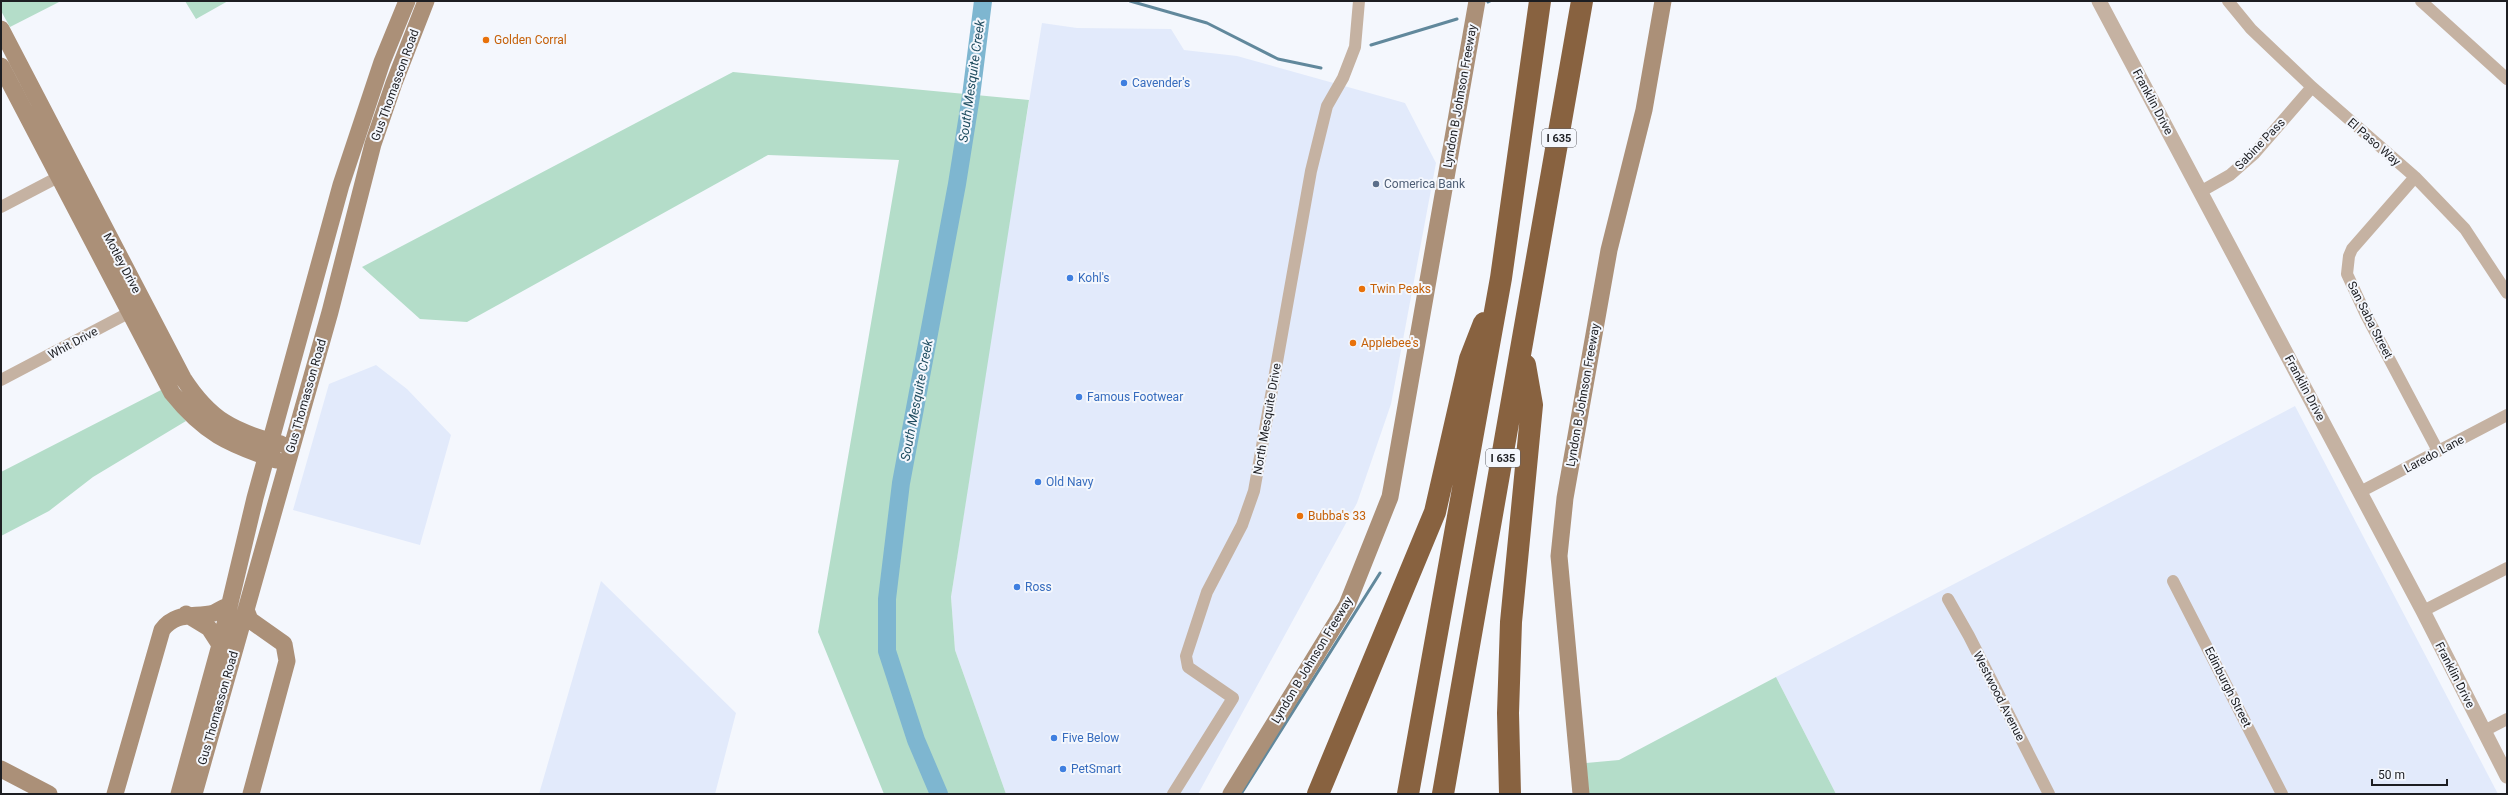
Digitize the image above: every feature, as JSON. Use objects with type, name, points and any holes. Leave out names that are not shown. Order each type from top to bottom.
[{"type":"highway","name":"I 635","points":[[1408,794],[1501,278],[1540,1]]},
{"type":"highway","name":"I 635","points":[[1443,794],[1582,1]]},
{"type":"highway","points":[[1318,794],[1435,512],[1470,359],[1501,278]]},
{"type":"highway","points":[[1510,794],[1508,713],[1511,622],[1532,405],[1522,346]]},
{"type":"highway","points":[[1456,794],[1470,641]]},
{"type":"highway","points":[[1398,794],[1418,740]]},
{"type":"main road","name":"Lyndon B Johnson Freeway","points":[[1231,794],[1347,605],[1390,497],[1477,1]]},
{"type":"main road","name":"Lyndon B Johnson Freeway","points":[[1581,794],[1558,556],[1565,498],[1608,258],[1644,110],[1663,1]]},
{"type":"main road","points":[[406,4],[423,6]]},
{"type":"main road","name":"Gus Thomasson Road","points":[[194,794],[228,646],[228,606],[269,449],[355,138],[406,4]]},
{"type":"main road","name":"Gus Thomasson Road","points":[[179,794],[228,646],[246,610],[286,463],[330,312],[374,144],[394,83],[423,6]]},
{"type":"main road","name":"Motley Drive","points":[[1,31],[129,313],[172,393],[187,412],[213,425]]},
{"type":"main road","name":"Motley Drive","points":[[1,66],[144,305],[183,378],[213,425],[228,442],[269,449],[291,446]]},
{"type":"main road","points":[[355,138],[374,144]]},
{"type":"main road","name":"Motley Drive","points":[[269,449],[286,463]]},
{"type":"main road","points":[[238,568],[255,573]]},
{"type":"main road","points":[[115,794],[158,638],[167,624],[186,614],[214,613],[228,606]]},
{"type":"main road","points":[[246,610],[250,620],[277,637],[284,644],[287,661],[251,794]]},
{"type":"main road","points":[[186,614],[209,628],[228,646],[256,635],[277,637]]},
{"type":"main road","points":[[1,769],[49,794]]},
{"type":"street","name":"North Mesquite Drive","points":[[1173,794],[1233,698],[1188,666],[1186,656],[1207,592],[1242,525],[1254,491],[1311,171],[1327,106],[1343,78],[1354,46],[1359,1]]},
{"type":"street","name":"Franklin Drive","points":[[2099,1],[2423,611],[2507,776]]},
{"type":"street","name":"El Paso Way","points":[[2228,1],[2251,29],[2312,87],[2414,177],[2465,229],[2507,293]]},
{"type":"street","points":[[2421,1],[2507,79]]},
{"type":"street","name":"Sabine Pass","points":[[2200,192],[2230,174],[2254,154],[2312,87]]},
{"type":"street","points":[[1,207],[66,173]]},
{"type":"street","name":"San Saba Street","points":[[2414,177],[2352,249],[2349,256],[2347,274],[2366,315],[2438,451]]},
{"type":"street","name":"Whit Drive","points":[[1,380],[144,305]]},
{"type":"street","name":"Laredo Lane","points":[[2360,492],[2507,415]]},
{"type":"street","points":[[2423,611],[2507,568]]},
{"type":"street","name":"Edinburgh Street","points":[[2174,581],[2282,794]]},
{"type":"street","name":"Westwood Avenue","points":[[1948,599],[1969,636],[2049,794]]},
{"type":"street","points":[[2484,731],[2507,719]]},
{"type":"shaded area","points":[[1042,23],[1077,28],[1171,29],[1184,50],[1237,56],[1405,103],[1436,163],[1391,404],[1357,503],[1198,794],[1006,794],[955,650],[951,597],[998,290]]},
{"type":"shaded area","points":[[376,365],[407,389],[451,435],[420,545],[293,510],[329,384]]},
{"type":"shaded area","points":[[2295,406],[2498,794],[1836,794],[1776,677]]},
{"type":"shaded area","points":[[601,581],[736,713],[715,794],[539,794]]},
{"type":"green space","points":[[1,1],[61,1],[10,27],[1,11]]},
{"type":"green space","points":[[185,1],[228,1],[196,19]]},
{"type":"green space","points":[[733,72],[1029,100],[951,597],[955,650],[1006,794],[884,794],[818,632],[899,160],[768,155],[467,322],[420,319],[362,267]]},
{"type":"green space","points":[[161,390],[186,421],[93,477],[49,511],[1,536],[1,472]]},
{"type":"green space","points":[[1776,677],[1836,794],[1589,794],[1586,763],[1619,760]]},
{"type":"waterway","name":"South Mesquite Creek","points":[[939,794],[916,740],[887,651],[887,599],[901,483],[957,184],[971,96],[983,1]]},
{"type":"waterway","points":[[1130,1],[1207,23],[1278,59],[1321,68]]},
{"type":"waterway","points":[[1371,45],[1457,19]]},
{"type":"waterway","points":[[1241,794],[1380,573]]},
{"type":"place","name":"Golden Corral","points":[[486,40]]},
{"type":"place","name":"Cavender's","points":[[1124,83]]},
{"type":"place","name":"Comerica Bank","points":[[1376,184]]},
{"type":"place","name":"Kohl's","points":[[1070,278]]},
{"type":"place","name":"Twin Peaks","points":[[1362,289]]},
{"type":"place","name":"Applebee's","points":[[1353,343]]},
{"type":"place","name":"Famous Footwear","points":[[1079,397]]},
{"type":"place","name":"Old Navy","points":[[1038,482]]},
{"type":"place","name":"Bubba's 33","points":[[1300,516]]},
{"type":"place","name":"Ross","points":[[1017,587]]},
{"type":"place","name":"Five Below","points":[[1054,738]]},
{"type":"place","name":"PetSmart","points":[[1063,769]]}]
